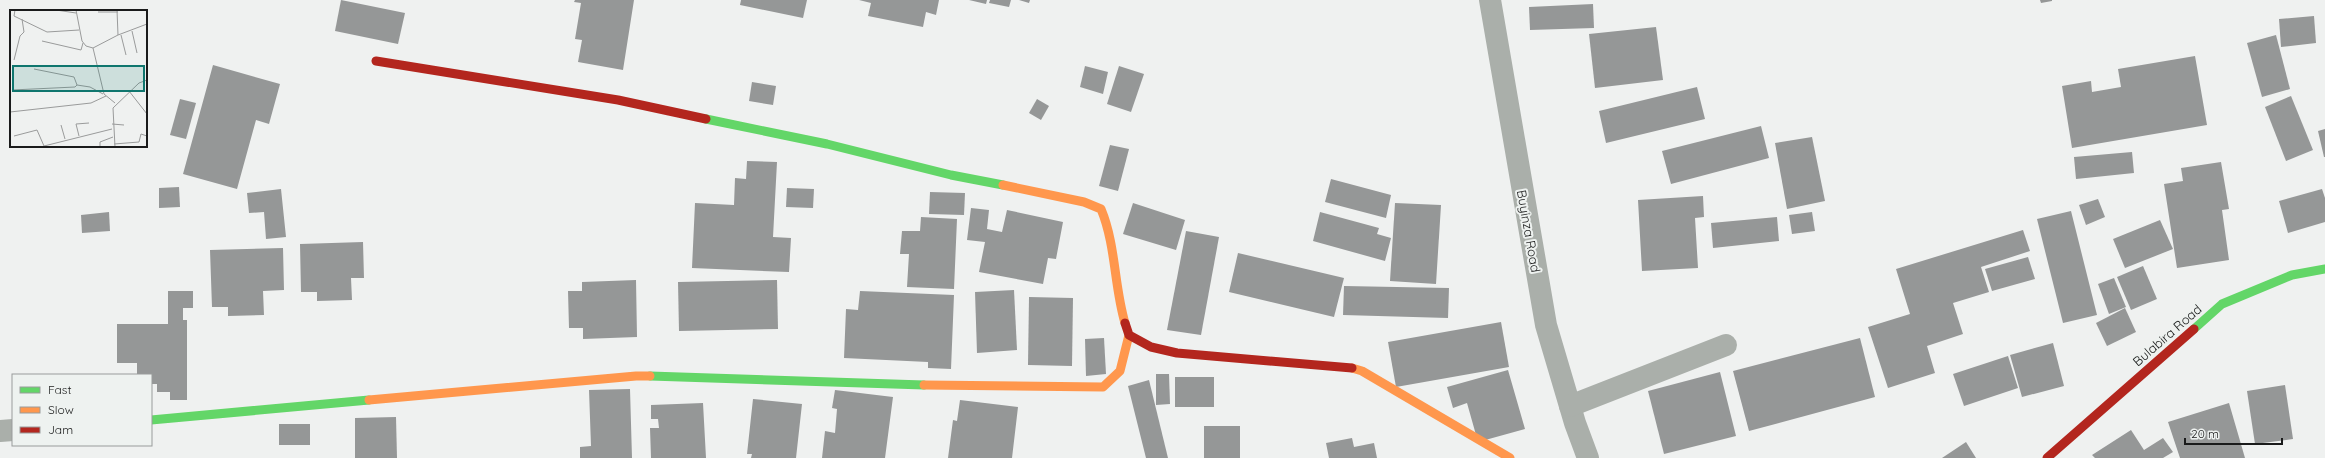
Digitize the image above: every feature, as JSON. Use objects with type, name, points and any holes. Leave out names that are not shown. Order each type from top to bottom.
[{"type":"street","name":"Buyinza Road","points":[[1490,0],[1546,325],[1570,406],[1588,458]]},
{"type":"street","points":[[152,420],[636,376],[893,384],[1103,387],[1115,381],[1122,372],[1129,335],[1119,302],[1108,226],[1101,209],[1084,202],[951,175],[827,144],[618,100],[376,61]]},
{"type":"street","name":"Bulabira Road","points":[[2055,455],[2222,304],[2292,275],[2325,269]]},
{"type":"street","points":[[1129,335],[1151,347],[1177,352],[1348,366],[1362,371],[1510,458]]},
{"type":"street","points":[[1570,406],[1726,344]]},
{"type":"street","points":[[0,431],[12,430]]},
{"type":"building","points":[[341,0],[405,13],[398,44],[335,31]]},
{"type":"building","points":[[575,0],[634,0],[623,70],[578,62],[582,40],[575,39],[581,3],[574,2]]},
{"type":"building","points":[[741,0],[807,0],[803,18],[740,5]]},
{"type":"building","points":[[859,0],[939,0],[936,15],[926,12],[923,27],[868,16],[871,3]]},
{"type":"building","points":[[969,0],[987,0],[986,4]]},
{"type":"building","points":[[990,0],[1011,0],[1009,7],[989,3]]},
{"type":"building","points":[[1019,0],[1030,0],[1029,3]]},
{"type":"building","points":[[2040,0],[2052,0],[2052,1],[2041,3]]},
{"type":"building","points":[[1593,4],[1594,28],[1530,30],[1529,7]]},
{"type":"building","points":[[2314,16],[2316,43],[2281,47],[2279,19]]},
{"type":"building","points":[[1656,27],[1663,80],[1595,88],[1589,34]]},
{"type":"building","points":[[2276,35],[2290,89],[2262,97],[2247,43]]},
{"type":"building","points":[[2195,56],[2207,125],[2072,148],[2062,86],[2091,81],[2092,92],[2121,87],[2118,69]]},
{"type":"building","points":[[213,65],[280,84],[269,124],[256,120],[237,189],[183,174]]},
{"type":"building","points":[[1085,66],[1108,72],[1103,94],[1080,87]]},
{"type":"building","points":[[1119,66],[1144,74],[1131,112],[1107,104]]},
{"type":"building","points":[[752,82],[776,86],[773,105],[749,101]]},
{"type":"building","points":[[1697,87],[1705,119],[1606,143],[1599,111]]},
{"type":"building","points":[[2291,96],[2313,150],[2286,161],[2265,107]]},
{"type":"building","points":[[180,99],[196,103],[186,139],[170,135]]},
{"type":"building","points":[[1037,99],[1049,106],[1041,120],[1029,113]]},
{"type":"building","points":[[1761,126],[1769,158],[1671,184],[1662,151]]},
{"type":"building","points":[[2325,129],[2325,157],[2324,157],[2318,131]]},
{"type":"building","points":[[1812,137],[1825,201],[1787,209],[1775,143]]},
{"type":"building","points":[[1110,145],[1129,149],[1118,191],[1099,186]]},
{"type":"building","points":[[2132,152],[2134,173],[2076,179],[2074,157]]},
{"type":"building","points":[[747,161],[777,162],[773,237],[791,238],[789,272],[692,268],[695,203],[734,205],[735,178],[746,179]]},
{"type":"building","points":[[2221,162],[2229,209],[2222,210],[2229,260],[2177,268],[2164,184],[2183,181],[2181,168]]},
{"type":"building","points":[[1331,179],[1391,195],[1386,218],[1325,202]]},
{"type":"building","points":[[179,187],[180,207],[159,208],[159,188]]},
{"type":"building","points":[[787,188],[814,189],[813,208],[786,207]]},
{"type":"building","points":[[281,189],[286,237],[266,239],[264,212],[249,213],[247,193]]},
{"type":"building","points":[[2322,189],[2325,198],[2325,222],[2288,233],[2279,201]]},
{"type":"building","points":[[930,192],[965,193],[964,215],[929,214]]},
{"type":"building","points":[[1703,196],[1704,217],[1695,218],[1698,268],[1642,271],[1638,200]]},
{"type":"building","points":[[2098,199],[2105,217],[2086,225],[2079,205]]},
{"type":"building","points":[[1133,203],[1185,220],[1176,250],[1123,234]]},
{"type":"building","points":[[1395,203],[1441,205],[1436,284],[1390,281]]},
{"type":"building","points":[[971,208],[989,210],[987,229],[1002,232],[1007,210],[1063,222],[1056,259],[1048,258],[1043,284],[979,272],[985,242],[967,240]]},
{"type":"building","points":[[2071,211],[2097,315],[2063,323],[2037,219]]},
{"type":"building","points":[[109,212],[110,231],[82,233],[81,215]]},
{"type":"building","points":[[1320,212],[1379,228],[1377,234],[1391,238],[1385,261],[1313,241]]},
{"type":"building","points":[[1812,212],[1815,231],[1792,234],[1789,215]]},
{"type":"building","points":[[921,217],[957,219],[954,289],[907,287],[909,254],[900,254],[902,231],[920,231]]},
{"type":"building","points":[[1777,217],[1779,241],[1713,248],[1711,223]]},
{"type":"building","points":[[2160,220],[2173,249],[2125,268],[2113,239]]},
{"type":"building","points":[[2023,230],[2030,251],[1981,267],[1989,292],[1953,303],[1963,334],[1927,346],[1935,373],[1888,388],[1868,327],[1910,314],[1896,269]]},
{"type":"building","points":[[1186,231],[1219,237],[1201,335],[1167,330]]},
{"type":"building","points":[[363,242],[364,278],[351,278],[352,300],[317,301],[317,292],[301,292],[300,244]]},
{"type":"building","points":[[283,248],[284,290],[263,291],[264,315],[228,316],[228,307],[212,307],[210,250]]},
{"type":"building","points":[[1238,253],[1344,278],[1334,317],[1229,292]]},
{"type":"building","points":[[2028,257],[2035,279],[1992,291],[1985,269]]},
{"type":"building","points":[[2143,266],[2157,299],[2131,310],[2117,277]]},
{"type":"building","points":[[2114,278],[2126,307],[2109,314],[2098,284]]},
{"type":"building","points":[[636,280],[637,337],[583,339],[583,328],[569,328],[568,291],[582,291],[582,282]]},
{"type":"building","points":[[777,280],[778,329],[679,331],[678,282]]},
{"type":"building","points":[[1344,286],[1449,288],[1448,318],[1343,315]]},
{"type":"building","points":[[1014,290],[1017,350],[977,353],[975,292]]},
{"type":"building","points":[[168,291],[193,291],[193,308],[183,308],[183,320],[187,320],[187,400],[170,400],[170,392],[157,392],[157,384],[152,384],[152,374],[137,374],[137,363],[117,363],[117,324],[168,324]]},
{"type":"building","points":[[860,291],[954,295],[951,369],[928,368],[928,362],[844,358],[846,309],[858,310]]},
{"type":"building","points":[[1029,297],[1073,298],[1072,366],[1028,365]]},
{"type":"building","points":[[2125,308],[2136,332],[2107,346],[2096,323]]},
{"type":"building","points":[[1501,322],[1509,367],[1396,387],[1388,342]]},
{"type":"building","points":[[1104,338],[1106,374],[1086,376],[1085,339]]},
{"type":"building","points":[[1860,338],[1875,397],[1749,431],[1733,371]]},
{"type":"building","points":[[2053,343],[2064,386],[2022,397],[2010,355]]},
{"type":"building","points":[[2008,356],[2018,388],[1964,406],[1953,374]]},
{"type":"building","points":[[1508,370],[1525,429],[1478,442],[1467,403],[1453,408],[1447,387]]},
{"type":"building","points":[[1720,372],[1736,436],[1664,454],[1648,391]]},
{"type":"building","points":[[1156,374],[1169,374],[1170,404],[1156,405]]},
{"type":"building","points":[[1175,377],[1214,377],[1214,407],[1175,407]]},
{"type":"building","points":[[1149,380],[1168,458],[1146,458],[1128,386]]},
{"type":"building","points":[[2285,385],[2293,439],[2255,444],[2247,391]]},
{"type":"building","points":[[630,389],[632,458],[580,458],[580,447],[591,446],[589,390]]},
{"type":"building","points":[[835,390],[893,397],[885,458],[822,458],[825,431],[835,433],[837,409],[832,408]]},
{"type":"building","points":[[753,399],[802,404],[796,458],[751,458],[752,454],[747,454]]},
{"type":"building","points":[[960,400],[1018,407],[1012,458],[948,458],[953,420],[957,421]]},
{"type":"building","points":[[703,403],[706,458],[651,458],[650,428],[659,428],[658,419],[651,419],[651,405]]},
{"type":"building","points":[[2229,403],[2245,458],[2180,458],[2168,422]]},
{"type":"building","points":[[396,417],[397,458],[355,458],[355,418]]},
{"type":"building","points":[[279,424],[310,424],[310,445],[279,445]]},
{"type":"building","points":[[1204,426],[1240,426],[1240,458],[1204,458]]},
{"type":"building","points":[[2131,430],[2144,450],[2163,438],[2173,452],[2163,458],[2095,458],[2092,455]]},
{"type":"building","points":[[1352,438],[1354,447],[1374,443],[1377,458],[1329,458],[1326,443]]},
{"type":"building","points":[[1966,442],[1976,458],[1942,458]]},
{"type":"traffic: fast","points":[[706,119],[827,144],[951,175],[1003,185]]},
{"type":"traffic: fast","points":[[2194,329],[2222,304],[2292,275],[2325,269]]},
{"type":"traffic: fast","points":[[650,376],[924,385]]},
{"type":"traffic: fast","points":[[152,420],[369,400]]},
{"type":"traffic: slow","points":[[1003,185],[1084,202],[1101,209],[1110,237],[1121,309],[1125,323]]},
{"type":"traffic: slow","points":[[924,385],[1103,387],[1120,371],[1129,335]]},
{"type":"traffic: slow","points":[[1352,368],[1362,371],[1510,458]]},
{"type":"traffic: slow","points":[[369,400],[650,376]]},
{"type":"traffic: jam","points":[[376,61],[618,100],[706,119]]},
{"type":"traffic: jam","points":[[1125,323],[1129,335],[1151,347],[1177,353],[1352,368]]},
{"type":"traffic: jam","points":[[2047,458],[2194,329]]}]
